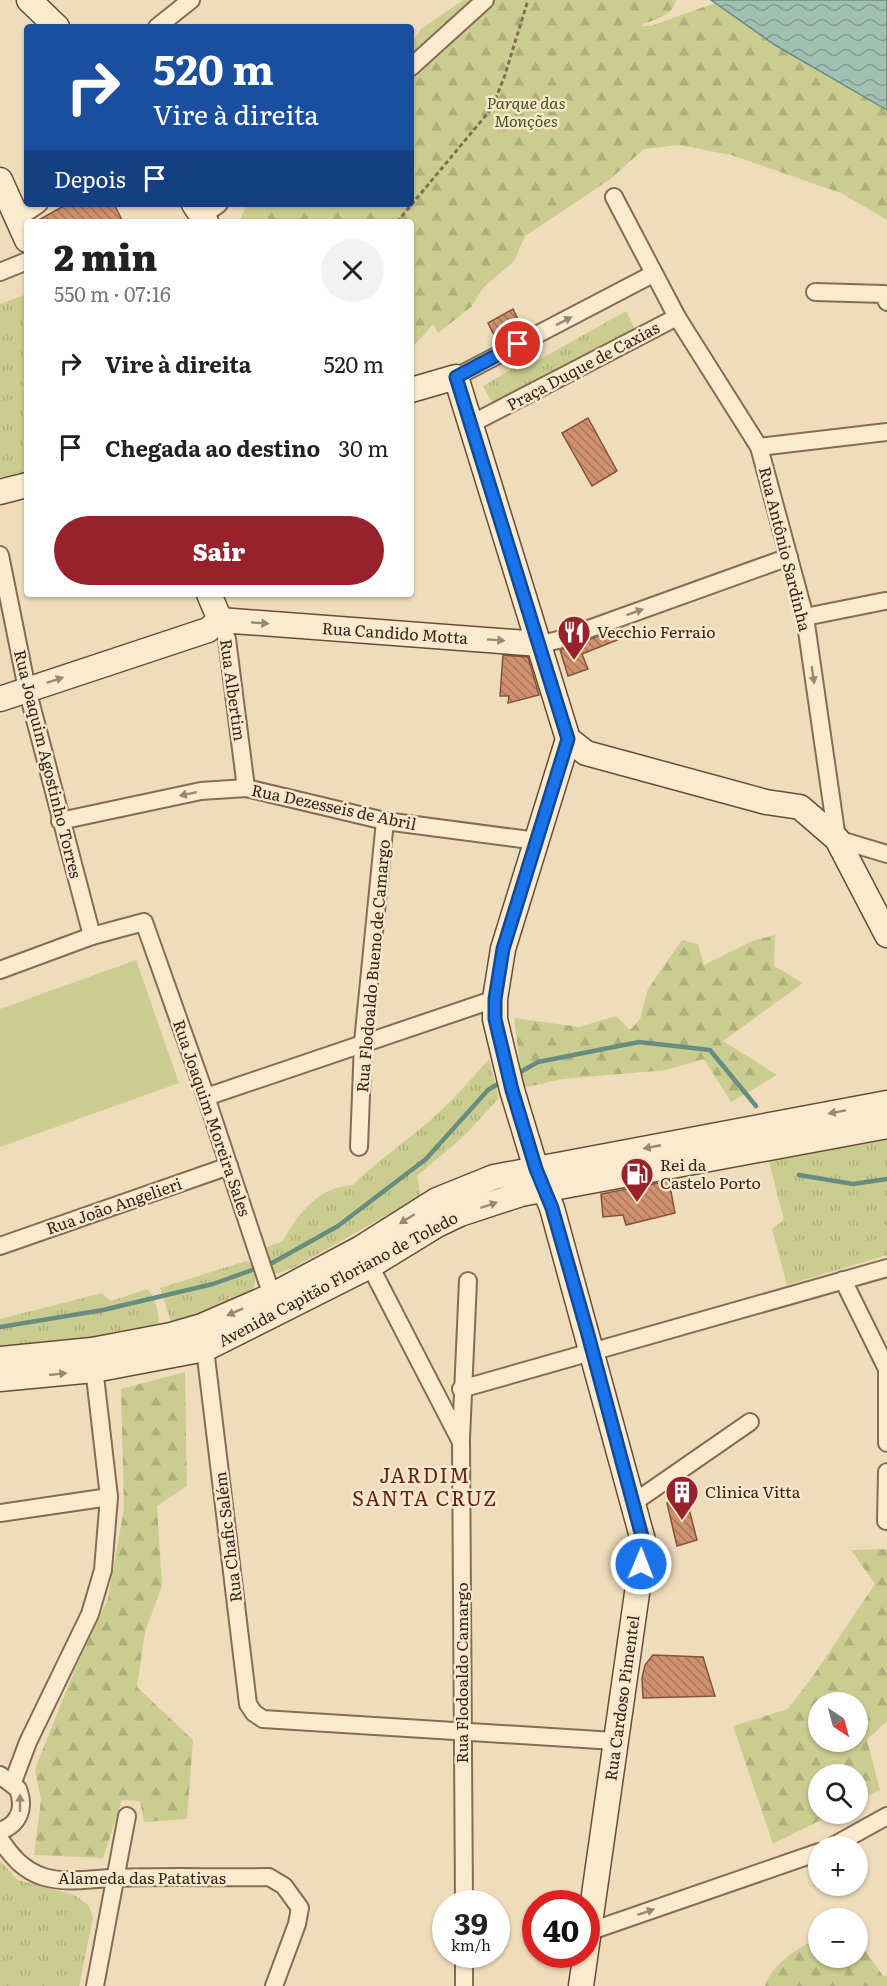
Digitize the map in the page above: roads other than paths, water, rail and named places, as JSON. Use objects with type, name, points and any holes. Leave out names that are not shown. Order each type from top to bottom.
[{"type":"street","points":[[29,0],[54,24]]},
{"type":"street","points":[[161,24],[191,0]]},
{"type":"street","points":[[414,63],[485,0]]},
{"type":"street","points":[[0,180],[22,229]]},
{"type":"street","name":"Praça Duque de Caxias","points":[[471,424],[677,317],[614,197]]},
{"type":"street","points":[[0,272],[24,262]]},
{"type":"street","points":[[414,389],[456,377],[653,274]]},
{"type":"street","points":[[815,292],[884,294],[887,302]]},
{"type":"street","name":"Rua Antônio Sardinha","points":[[677,317],[759,447],[805,617],[837,839]]},
{"type":"street","points":[[456,377],[568,739],[586,753],[766,802],[800,807],[837,839],[887,935]]},
{"type":"street","points":[[759,447],[887,432]]},
{"type":"street","points":[[0,492],[24,486]]},
{"type":"street","name":"Rua Joaquim Agostinho Torres","points":[[0,555],[27,689],[92,936]]},
{"type":"street","name":"Rua Candido Motta","points":[[220,620],[540,644],[558,640],[789,557]]},
{"type":"street","name":"Rua Albertim","points":[[210,597],[227,639],[246,788]]},
{"type":"street","points":[[805,617],[885,601]]},
{"type":"street","points":[[0,699],[208,630],[220,620]]},
{"type":"street","name":"Rua Cardoso Pimentel","points":[[568,739],[503,949],[495,999],[495,1019],[512,1090],[593,1351],[644,1544],[596,1890]]},
{"type":"street","name":"Rua Dezesseis de Abril","points":[[60,820],[201,791],[246,788],[385,820],[537,841]]},
{"type":"street","name":"Rua Flodoaldo Bueno de Camargo","points":[[359,1147],[363,1042],[385,820]]},
{"type":"street","points":[[837,839],[887,854]]},
{"type":"street","name":"Rua Joaquim Moreira Sales","points":[[92,936],[144,922],[206,1097],[272,1296]]},
{"type":"street","points":[[0,970],[92,936]]},
{"type":"street","points":[[206,1097],[495,999]]},
{"type":"street","name":"Avenida Capitão Floriano de Toledo","points":[[685,1152],[751,1128],[887,1103]]},
{"type":"street","name":"Avenida Capitão Floriano de Toledo","points":[[0,1359],[93,1360],[202,1326],[365,1257],[453,1192],[494,1177],[541,1179],[685,1152],[775,1147],[887,1126]]},
{"type":"street","name":"Rua João Angelieri","points":[[0,1246],[229,1166]]},
{"type":"street","name":"Rua Flodoaldo Camargo","points":[[365,1257],[461,1442]]},
{"type":"street","points":[[461,1389],[887,1268]]},
{"type":"street","points":[[843,1280],[887,1369],[887,1443]]},
{"type":"street","name":"Rua Flodoaldo Camargo","points":[[464,1890],[461,1389],[468,1281]]},
{"type":"street","name":"Avenida Capitão Floriano de Toledo","points":[[0,1379],[93,1360],[205,1349],[272,1296]]},
{"type":"street","name":"Rua Chafic Salém","points":[[205,1349],[248,1704],[254,1713],[263,1719],[463,1731]]},
{"type":"street","points":[[0,1831],[11,1826],[20,1813],[21,1796],[6,1779],[28,1742],[90,1614],[103,1570],[109,1497],[93,1360]]},
{"type":"street","points":[[633,1503],[750,1422]]},
{"type":"street","points":[[886,1521],[887,1472]]},
{"type":"street","points":[[0,1513],[109,1497]]},
{"type":"street","points":[[463,1731],[615,1741]]},
{"type":"street","points":[[95,1986],[127,1816]]},
{"type":"street","points":[[851,1836],[887,1816]]},
{"type":"street","name":"Alameda das Patativas","points":[[0,1839],[9,1853],[28,1870],[43,1877],[67,1881],[117,1878],[269,1877],[284,1886],[300,1908],[297,1924],[274,1986]]},
{"type":"street","points":[[600,1928],[808,1856]]},
{"type":"street","points":[[464,1968],[464,1986]]},
{"type":"street","name":"Rua Cardoso Pimentel","points":[[581,1986],[584,1968]]},
{"type":"water","points":[[711,0],[887,0],[887,110],[775,45]]},
{"type":"waterway","points":[[515,1075],[538,1062],[639,1042],[710,1050],[756,1106]]},
{"type":"waterway","points":[[0,1327],[103,1310],[213,1284],[272,1263],[338,1226],[426,1159],[488,1090],[503,1081]]},
{"type":"waterway","points":[[799,1175],[853,1184],[887,1179]]},
{"type":"place","name":"Vecchio Ferraio","points":[[574,661]]},
{"type":"place","name":"Rei da Castelo Porto","points":[[637,1203]]},
{"type":"place","name":"Clinica Vitta","points":[[682,1521]]},
{"type":"district","name":"JARDIM SANTA CRUZ","points":[[425,1488]]},
{"type":"park label","name":"Parque das Monções","points":[[526,112]]}]
